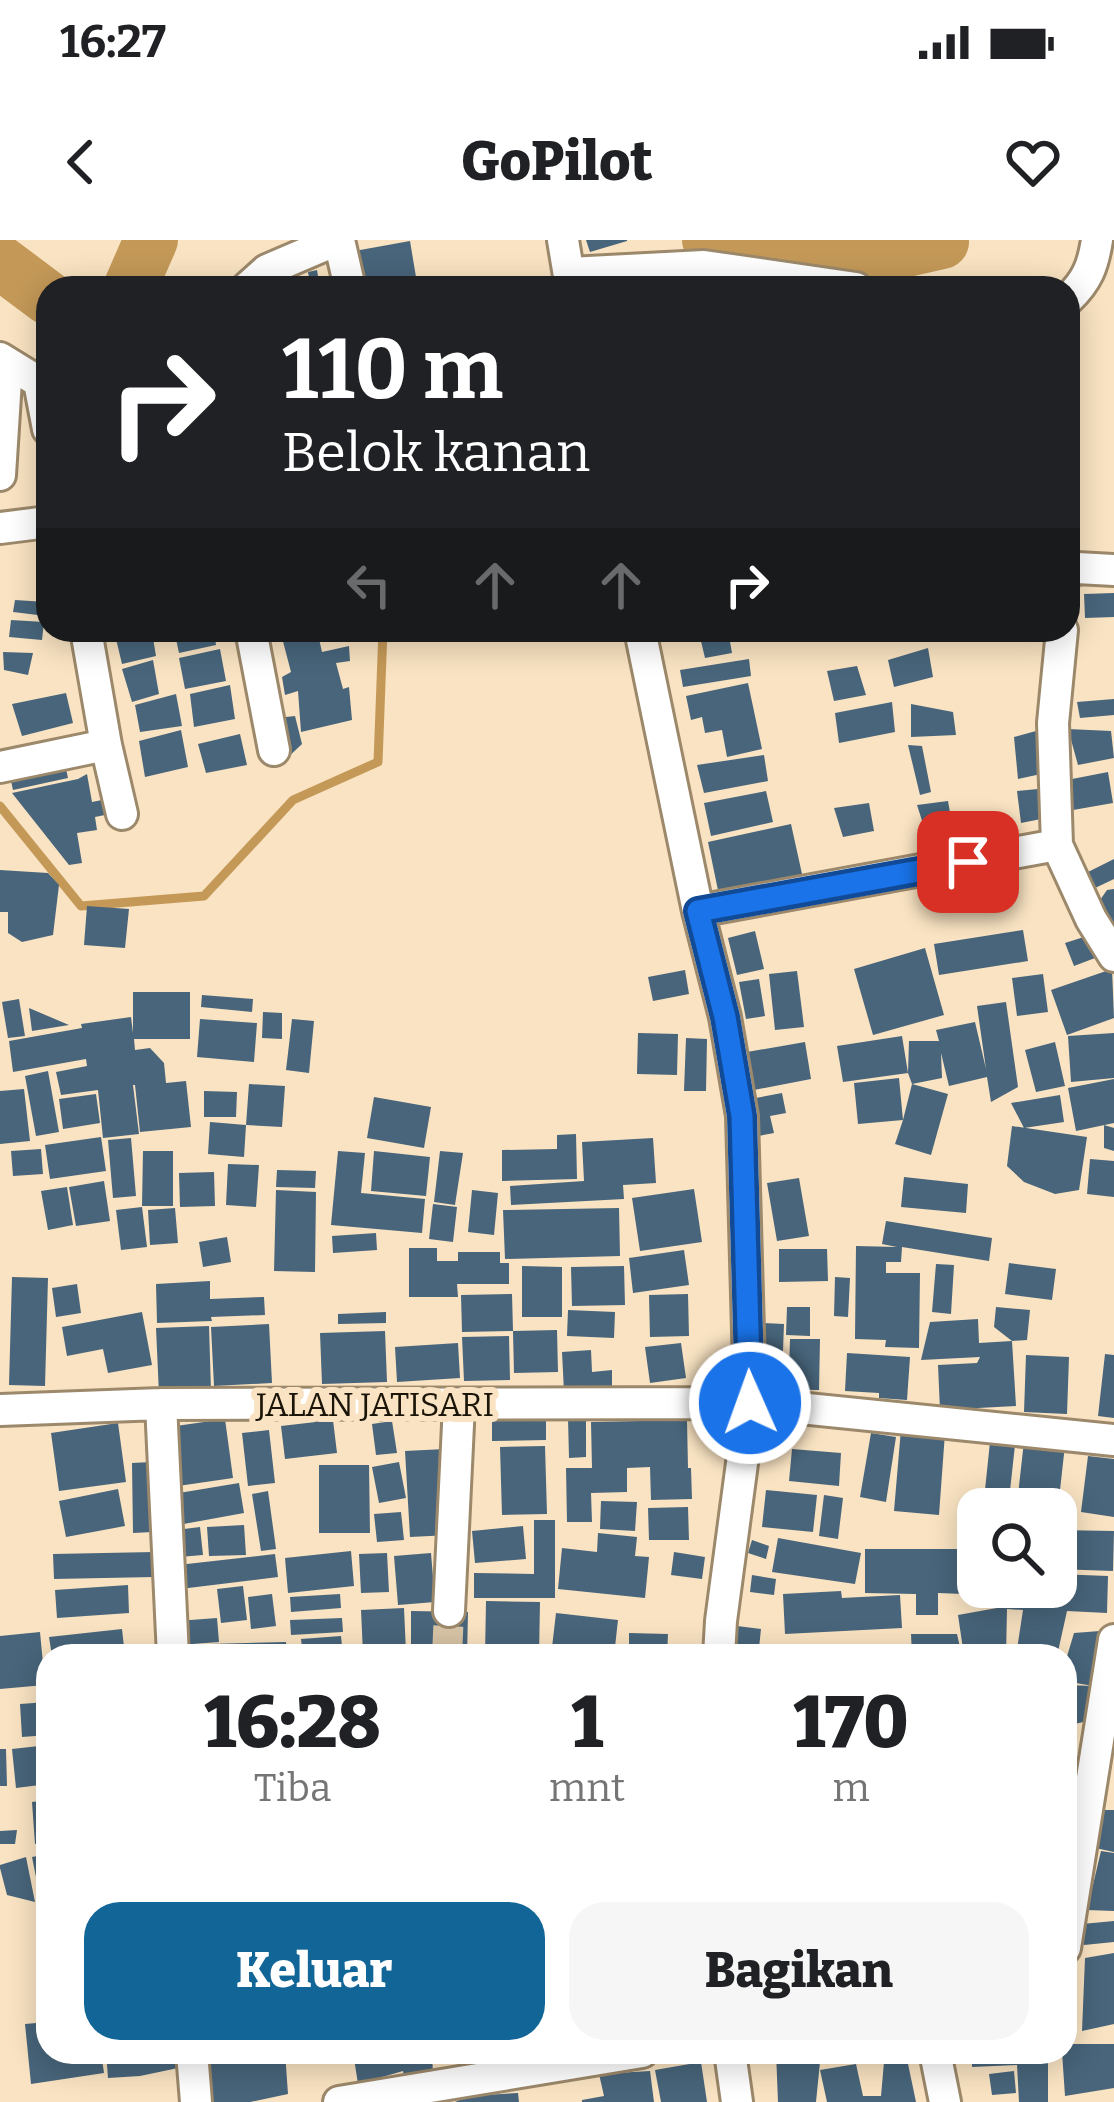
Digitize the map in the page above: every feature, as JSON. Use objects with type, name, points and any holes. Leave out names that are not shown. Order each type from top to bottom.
[{"type":"street","points":[[260,276],[338,240],[347,276]]},
{"type":"street","points":[[1080,288],[1093,265],[1096,240]]},
{"type":"street","points":[[566,261],[704,266],[773,276]]},
{"type":"street","points":[[0,475],[4,361],[36,378]]},
{"type":"street","points":[[0,528],[36,524]]},
{"type":"street","points":[[1080,568],[1114,570]]},
{"type":"street","points":[[88,642],[122,814]]},
{"type":"street","points":[[253,642],[274,751]]},
{"type":"street","points":[[642,642],[725,1017],[742,1116],[750,1403],[720,1644]]},
{"type":"street","points":[[1061,642],[1053,723],[1057,845],[1114,956]]},
{"type":"street","points":[[0,767],[106,745]]},
{"type":"street","points":[[698,911],[1057,845]]},
{"type":"street","name":"JALAN JATISARI","points":[[0,1410],[161,1404],[750,1403],[1114,1440]]},
{"type":"street","points":[[161,1404],[172,1644]]},
{"type":"street","points":[[448,1612],[459,1404]]},
{"type":"street","points":[[1077,1873],[1114,1640]]},
{"type":"street","points":[[193,2064],[196,2102]]},
{"type":"street","points":[[339,2102],[569,2064]]},
{"type":"street","points":[[731,2064],[736,2102]]},
{"type":"street","points":[[936,2064],[944,2102]]},
{"type":"building","points":[[586,240],[627,240],[627,241],[590,252]]},
{"type":"building","points":[[410,241],[416,276],[354,276],[349,252]]},
{"type":"building","points":[[1114,593],[1114,617],[1085,618],[1084,594]]},
{"type":"building","points":[[15,600],[36,601],[36,615],[13,612]]},
{"type":"building","points":[[11,620],[36,622],[36,639],[9,637]]},
{"type":"building","points":[[117,642],[154,642],[156,656],[122,664]]},
{"type":"building","points":[[177,642],[216,642],[216,645],[179,653]]},
{"type":"building","points":[[283,642],[320,642],[322,652],[349,646],[350,661],[336,663],[343,689],[349,687],[352,720],[301,732],[298,691],[285,695],[282,677],[291,672]]},
{"type":"building","points":[[701,642],[730,642],[732,653],[705,658]]},
{"type":"building","points":[[928,648],[933,677],[894,687],[888,660]]},
{"type":"building","points":[[220,649],[226,681],[185,689],[179,658]]},
{"type":"building","points":[[3,652],[33,653],[28,675],[4,670]]},
{"type":"building","points":[[749,659],[751,676],[683,687],[680,670]]},
{"type":"building","points":[[153,660],[159,694],[132,702],[122,669]]},
{"type":"building","points":[[857,666],[866,695],[834,701],[827,671]]},
{"type":"building","points":[[748,683],[762,749],[727,757],[722,730],[705,733],[702,717],[691,720],[686,696]]},
{"type":"building","points":[[230,685],[235,719],[194,727],[190,694]]},
{"type":"building","points":[[66,693],[73,723],[22,736],[12,704]]},
{"type":"building","points":[[176,694],[182,726],[140,732],[135,705]]},
{"type":"building","points":[[1114,699],[1114,715],[1080,718],[1077,702]]},
{"type":"building","points":[[892,702],[895,732],[839,743],[835,713]]},
{"type":"building","points":[[911,704],[953,712],[956,735],[911,737]]},
{"type":"building","points":[[295,716],[302,744],[285,760],[277,718]]},
{"type":"building","points":[[1068,729],[1111,731],[1114,758],[1078,765]]},
{"type":"building","points":[[181,730],[188,767],[145,777],[139,741]]},
{"type":"building","points":[[1036,731],[1041,774],[1018,779],[1014,737]]},
{"type":"building","points":[[240,734],[247,765],[206,773],[198,744]]},
{"type":"building","points":[[908,745],[922,746],[931,792],[920,795]]},
{"type":"building","points":[[764,755],[768,781],[704,793],[697,765]]},
{"type":"building","points":[[66,769],[68,778],[13,790],[11,781]]},
{"type":"building","points":[[1108,772],[1113,803],[1073,810],[1067,780]]},
{"type":"building","points":[[87,774],[92,802],[107,799],[110,814],[95,817],[97,830],[77,833],[82,863],[69,865],[12,793]]},
{"type":"building","points":[[1038,789],[1041,819],[1021,823],[1017,791]]},
{"type":"building","points":[[766,791],[773,822],[711,836],[704,803]]},
{"type":"building","points":[[948,801],[952,824],[925,830],[917,805]]},
{"type":"building","points":[[869,803],[874,831],[843,837],[834,808]]},
{"type":"building","points":[[791,824],[804,883],[720,900],[708,842]]},
{"type":"building","points":[[1114,859],[1114,879],[1093,889],[1084,874]]},
{"type":"building","points":[[0,870],[48,873],[59,885],[53,935],[22,942],[8,933],[8,912],[0,912]]},
{"type":"building","points":[[1114,889],[1114,926],[1102,924],[1098,903],[1107,890]]},
{"type":"building","points":[[87,906],[129,909],[125,948],[84,945]]},
{"type":"building","points":[[1023,930],[1028,961],[939,975],[934,944]]},
{"type":"building","points":[[755,931],[764,969],[737,975],[728,938]]},
{"type":"building","points":[[1087,936],[1095,958],[1074,966],[1065,943]]},
{"type":"building","points":[[925,948],[944,1015],[873,1035],[854,969]]},
{"type":"building","points":[[1112,969],[1114,1018],[1067,1035],[1051,990]]},
{"type":"building","points":[[685,970],[689,994],[653,1001],[648,977]]},
{"type":"building","points":[[797,971],[804,1027],[775,1030],[769,974]]},
{"type":"building","points":[[1043,974],[1048,1012],[1017,1016],[1012,978]]},
{"type":"building","points":[[759,979],[765,1016],[746,1019],[739,982]]},
{"type":"building","points":[[133,992],[190,992],[190,1039],[134,1039],[135,1050],[150,1048],[164,1063],[166,1083],[186,1081],[191,1127],[140,1132],[133,1085],[139,1134],[103,1138],[98,1090],[61,1095],[56,1072],[87,1066],[86,1059],[13,1072],[9,1041],[131,1017],[133,1033]]},
{"type":"building","points":[[202,995],[253,999],[252,1012],[201,1007]]},
{"type":"building","points":[[19,999],[25,1036],[8,1038],[2,1002]]},
{"type":"building","points":[[1006,1002],[1018,1087],[991,1102],[987,1077],[949,1086],[941,1053],[942,1078],[912,1084],[909,1041],[939,1041],[936,1030],[975,1022],[986,1069],[977,1006]]},
{"type":"building","points":[[29,1008],[69,1025],[32,1031]]},
{"type":"building","points":[[263,1012],[282,1013],[282,1039],[262,1038]]},
{"type":"building","points":[[200,1019],[257,1023],[254,1062],[197,1057]]},
{"type":"building","points":[[292,1019],[314,1021],[309,1073],[286,1070]]},
{"type":"building","points":[[638,1033],[678,1034],[677,1075],[637,1074]]},
{"type":"building","points":[[1114,1033],[1114,1078],[1071,1082],[1068,1036]]},
{"type":"building","points":[[902,1036],[908,1073],[843,1082],[837,1046]]},
{"type":"building","points":[[686,1038],[707,1039],[706,1091],[684,1091]]},
{"type":"building","points":[[805,1042],[811,1079],[754,1090],[747,1052]]},
{"type":"building","points":[[1055,1042],[1065,1086],[1036,1092],[1025,1050]]},
{"type":"building","points":[[48,1071],[59,1132],[36,1136],[25,1076]]},
{"type":"building","points":[[899,1078],[903,1120],[858,1124],[854,1083]]},
{"type":"building","points":[[1114,1079],[1114,1123],[1076,1131],[1068,1088]]},
{"type":"building","points":[[249,1084],[285,1086],[282,1127],[246,1125]]},
{"type":"building","points":[[912,1084],[948,1094],[931,1155],[895,1144]]},
{"type":"building","points":[[24,1089],[30,1141],[0,1144],[0,1091]]},
{"type":"building","points":[[204,1091],[237,1092],[236,1117],[204,1117]]},
{"type":"building","points":[[782,1093],[786,1113],[770,1116],[774,1133],[758,1136],[750,1099]]},
{"type":"building","points":[[96,1094],[100,1123],[63,1129],[59,1099]]},
{"type":"building","points":[[1060,1095],[1064,1122],[1024,1128],[1011,1103]]},
{"type":"building","points":[[374,1097],[431,1107],[424,1148],[367,1138]]},
{"type":"building","points":[[210,1122],[246,1125],[244,1157],[208,1154]]},
{"type":"building","points":[[1104,1125],[1114,1128],[1114,1151],[1104,1148]]},
{"type":"building","points":[[1012,1126],[1087,1137],[1079,1190],[1055,1194],[1024,1182],[1007,1166]]},
{"type":"building","points":[[576,1134],[577,1179],[502,1181],[502,1150],[557,1149],[557,1135]]},
{"type":"building","points":[[101,1137],[106,1171],[50,1179],[45,1145]]},
{"type":"building","points":[[131,1138],[136,1196],[113,1198],[108,1140]]},
{"type":"building","points":[[653,1138],[656,1183],[623,1185],[624,1199],[511,1205],[510,1186],[584,1181],[582,1142]]},
{"type":"building","points":[[41,1149],[43,1174],[13,1176],[11,1151]]},
{"type":"building","points":[[143,1151],[173,1151],[173,1206],[142,1206]]},
{"type":"building","points":[[338,1151],[365,1153],[361,1193],[425,1199],[422,1233],[331,1225]]},
{"type":"building","points":[[374,1151],[430,1157],[426,1196],[371,1191]]},
{"type":"building","points":[[440,1151],[463,1153],[455,1205],[434,1202]]},
{"type":"building","points":[[1090,1159],[1114,1161],[1114,1197],[1087,1194]]},
{"type":"building","points":[[228,1164],[259,1165],[256,1207],[226,1205]]},
{"type":"building","points":[[277,1170],[316,1171],[315,1188],[276,1187]]},
{"type":"building","points":[[214,1172],[215,1206],[180,1207],[179,1173]]},
{"type":"building","points":[[904,1177],[968,1184],[966,1213],[901,1207]]},
{"type":"building","points":[[799,1178],[809,1236],[777,1241],[767,1183]]},
{"type":"building","points":[[104,1181],[110,1221],[76,1226],[69,1187]]},
{"type":"building","points":[[67,1187],[73,1225],[48,1230],[41,1191]]},
{"type":"building","points":[[694,1189],[702,1242],[640,1251],[632,1198]]},
{"type":"building","points":[[276,1190],[316,1192],[315,1272],[274,1271]]},
{"type":"building","points":[[472,1190],[498,1193],[494,1235],[468,1232]]},
{"type":"building","points":[[433,1204],[457,1207],[453,1242],[429,1239]]},
{"type":"building","points":[[142,1207],[147,1247],[121,1250],[116,1210]]},
{"type":"building","points":[[175,1208],[178,1243],[150,1245],[148,1210]]},
{"type":"building","points":[[619,1208],[620,1256],[505,1259],[503,1210]]},
{"type":"building","points":[[886,1221],[992,1238],[989,1261],[902,1247],[901,1262],[886,1262],[886,1273],[920,1273],[919,1348],[885,1347],[886,1340],[855,1339],[856,1246],[897,1247],[882,1244]]},
{"type":"building","points":[[376,1233],[377,1250],[333,1253],[332,1236]]},
{"type":"building","points":[[227,1237],[231,1262],[203,1267],[199,1242]]},
{"type":"building","points":[[409,1248],[437,1248],[437,1261],[458,1261],[458,1252],[500,1252],[500,1263],[509,1263],[509,1284],[457,1284],[458,1297],[409,1297]]},
{"type":"building","points":[[779,1249],[827,1249],[828,1281],[779,1282]]},
{"type":"building","points":[[684,1250],[689,1285],[633,1293],[629,1258]]},
{"type":"building","points":[[1009,1263],[1056,1269],[1052,1300],[1005,1294]]},
{"type":"building","points":[[936,1264],[954,1265],[951,1314],[932,1312]]},
{"type":"building","points":[[522,1266],[562,1267],[562,1317],[522,1317]]},
{"type":"building","points":[[624,1266],[625,1305],[572,1306],[571,1267]]},
{"type":"building","points":[[12,1277],[48,1278],[45,1386],[9,1385]]},
{"type":"building","points":[[835,1277],[850,1278],[848,1317],[834,1316]]},
{"type":"building","points":[[210,1281],[210,1299],[264,1297],[265,1315],[157,1323],[156,1284]]},
{"type":"building","points":[[77,1284],[81,1313],[56,1317],[52,1288]]},
{"type":"building","points":[[512,1294],[513,1331],[462,1332],[461,1295]]},
{"type":"building","points":[[688,1294],[689,1336],[650,1337],[649,1295]]},
{"type":"building","points":[[787,1307],[810,1307],[810,1336],[786,1335]]},
{"type":"building","points":[[996,1307],[1030,1310],[1027,1340],[1012,1341],[994,1327]]},
{"type":"building","points":[[568,1310],[615,1312],[614,1338],[567,1336]]},
{"type":"building","points":[[142,1312],[152,1365],[108,1373],[103,1349],[67,1356],[62,1327]]},
{"type":"building","points":[[386,1312],[386,1323],[338,1324],[338,1314]]},
{"type":"building","points":[[978,1319],[979,1343],[1012,1341],[1016,1406],[940,1410],[938,1365],[977,1363],[980,1357],[921,1360],[930,1322]]},
{"type":"building","points":[[763,1323],[784,1324],[783,1351],[762,1350]]},
{"type":"building","points":[[269,1324],[272,1383],[214,1386],[211,1327]]},
{"type":"building","points":[[209,1326],[211,1391],[159,1394],[156,1328]]},
{"type":"building","points":[[557,1330],[558,1372],[514,1373],[513,1331]]},
{"type":"building","points":[[385,1331],[387,1382],[322,1384],[320,1333]]},
{"type":"building","points":[[509,1336],[510,1380],[464,1381],[462,1337]]},
{"type":"building","points":[[790,1339],[820,1339],[819,1390],[763,1389],[763,1371],[789,1371]]},
{"type":"building","points":[[458,1343],[460,1378],[397,1382],[395,1347]]},
{"type":"building","points":[[681,1343],[686,1378],[650,1383],[645,1347]]},
{"type":"building","points":[[591,1350],[592,1372],[612,1370],[612,1389],[564,1392],[562,1352]]},
{"type":"building","points":[[847,1353],[910,1357],[907,1400],[845,1391]]},
{"type":"building","points":[[1105,1354],[1114,1355],[1114,1418],[1098,1416]]},
{"type":"building","points":[[1026,1355],[1069,1357],[1067,1414],[1024,1412]]},
{"type":"building","points":[[586,1417],[586,1457],[569,1458],[568,1418]]},
{"type":"building","points":[[546,1418],[546,1440],[492,1441],[492,1419]]},
{"type":"building","points":[[225,1419],[233,1478],[178,1486],[169,1427]]},
{"type":"building","points":[[333,1420],[337,1453],[285,1459],[281,1426]]},
{"type":"building","points":[[687,1420],[692,1499],[651,1500],[650,1467],[627,1468],[627,1492],[591,1493],[592,1522],[567,1522],[566,1468],[592,1468],[591,1422]]},
{"type":"building","points":[[392,1421],[397,1453],[376,1455],[372,1424]]},
{"type":"building","points":[[118,1423],[126,1482],[59,1491],[51,1433]]},
{"type":"building","points":[[901,1429],[945,1433],[939,1515],[894,1511]]},
{"type":"building","points":[[269,1430],[275,1483],[248,1486],[242,1433]]},
{"type":"building","points":[[871,1433],[896,1437],[886,1502],[860,1497]]},
{"type":"building","points":[[1024,1441],[1065,1445],[1060,1488],[1019,1488]]},
{"type":"building","points":[[990,1442],[1015,1445],[1010,1488],[985,1488]]},
{"type":"building","points":[[545,1446],[547,1514],[502,1515],[500,1447]]},
{"type":"building","points":[[445,1449],[450,1535],[410,1537],[405,1451]]},
{"type":"building","points":[[792,1449],[841,1453],[839,1486],[789,1481]]},
{"type":"building","points":[[1088,1456],[1114,1459],[1114,1517],[1081,1512]]},
{"type":"building","points":[[151,1462],[153,1532],[133,1533],[132,1463]]},
{"type":"building","points":[[399,1462],[406,1498],[379,1503],[372,1467]]},
{"type":"building","points":[[319,1465],[369,1465],[370,1533],[319,1533]]},
{"type":"building","points":[[239,1483],[244,1513],[178,1525],[173,1494]]},
{"type":"building","points":[[118,1489],[125,1526],[66,1537],[59,1501]]},
{"type":"building","points":[[766,1490],[817,1495],[813,1532],[762,1527]]},
{"type":"building","points":[[268,1491],[276,1549],[261,1551],[252,1494]]},
{"type":"building","points":[[824,1495],[843,1498],[838,1539],[819,1536]]},
{"type":"building","points":[[601,1501],[637,1502],[635,1531],[600,1529]]},
{"type":"building","points":[[688,1507],[689,1540],[649,1540],[648,1508]]},
{"type":"building","points":[[401,1512],[404,1540],[377,1542],[374,1514]]},
{"type":"building","points":[[534,1520],[555,1520],[555,1598],[474,1598],[474,1573],[534,1574]]},
{"type":"building","points":[[244,1525],[246,1555],[209,1556],[207,1527]]},
{"type":"building","points":[[523,1526],[526,1559],[475,1563],[472,1531]]},
{"type":"building","points":[[200,1527],[203,1555],[179,1557],[176,1530]]},
{"type":"building","points":[[1077,1530],[1114,1531],[1113,1571],[1077,1570]]},
{"type":"building","points":[[598,1533],[637,1537],[635,1556],[649,1557],[645,1598],[558,1589],[562,1548],[597,1552]]},
{"type":"building","points":[[778,1538],[861,1553],[855,1584],[772,1572]]},
{"type":"building","points":[[752,1540],[769,1546],[766,1559],[748,1553]]},
{"type":"building","points":[[865,1549],[957,1549],[957,1594],[938,1593],[938,1615],[916,1615],[916,1594],[865,1593]]},
{"type":"building","points":[[351,1551],[354,1586],[288,1593],[285,1558]]},
{"type":"building","points":[[154,1552],[154,1577],[54,1579],[53,1554]]},
{"type":"building","points":[[674,1552],[705,1557],[702,1579],[671,1575]]},
{"type":"building","points":[[387,1553],[389,1592],[361,1593],[359,1554]]},
{"type":"building","points":[[431,1553],[435,1602],[398,1605],[394,1556]]},
{"type":"building","points":[[275,1554],[278,1577],[180,1589],[178,1565]]},
{"type":"building","points":[[752,1575],[776,1579],[774,1595],[750,1592]]},
{"type":"building","points":[[1077,1575],[1108,1576],[1107,1613],[1067,1611],[1060,1644],[1018,1644],[1023,1610],[1007,1609],[1006,1644],[962,1644],[958,1615],[997,1608],[1077,1608]]},
{"type":"building","points":[[128,1585],[129,1613],[57,1618],[55,1590]]},
{"type":"building","points":[[243,1586],[247,1620],[221,1623],[217,1589]]},
{"type":"building","points":[[841,1591],[842,1598],[900,1595],[902,1628],[785,1634],[783,1594]]},
{"type":"building","points":[[272,1594],[276,1626],[251,1629],[248,1597]]},
{"type":"building","points":[[340,1594],[341,1608],[291,1612],[290,1597]]},
{"type":"building","points":[[486,1601],[540,1602],[539,1644],[485,1644]]},
{"type":"building","points":[[404,1608],[406,1644],[363,1644],[361,1610]]},
{"type":"building","points":[[411,1611],[468,1612],[467,1644],[411,1644]]},
{"type":"building","points":[[556,1613],[618,1620],[615,1644],[552,1644]]},
{"type":"building","points":[[217,1618],[219,1642],[179,1644],[177,1621]]},
{"type":"building","points":[[342,1618],[343,1632],[291,1635],[290,1620]]},
{"type":"building","points":[[737,1626],[761,1629],[759,1644],[735,1644]]},
{"type":"building","points":[[122,1629],[124,1644],[50,1644],[49,1637]]},
{"type":"building","points":[[1100,1631],[1093,1686],[1077,1683],[1077,1644],[1071,1644],[1074,1633]]},
{"type":"building","points":[[40,1632],[36,1686],[0,1689],[0,1636]]},
{"type":"building","points":[[629,1633],[668,1634],[668,1644],[629,1644]]},
{"type":"building","points":[[911,1634],[957,1634],[959,1644],[911,1644]]},
{"type":"building","points":[[341,1636],[342,1644],[302,1644],[301,1639]]},
{"type":"building","points":[[1077,1685],[1093,1686],[1088,1721],[1077,1723]]},
{"type":"building","points":[[36,1703],[36,1736],[22,1737],[20,1704]]},
{"type":"building","points":[[36,1746],[36,1786],[16,1788],[12,1749]]},
{"type":"building","points":[[0,1749],[6,1749],[7,1786],[0,1786]]},
{"type":"building","points":[[32,1802],[36,1802],[36,1844],[35,1844]]},
{"type":"building","points":[[1101,1810],[1114,1810],[1114,1852],[1086,1846]]},
{"type":"building","points":[[17,1830],[15,1844],[0,1844],[0,1831]]},
{"type":"building","points":[[1101,1851],[1114,1853],[1114,1911],[1087,1910]]},
{"type":"building","points":[[26,1857],[35,1902],[7,1895],[0,1868]]},
{"type":"building","points":[[1114,1921],[1114,1942],[1084,1945],[1082,1924]]},
{"type":"building","points":[[1114,1953],[1114,2024],[1082,2031],[1085,1958]]},
{"type":"building","points":[[36,2023],[36,2064],[103,2064],[104,2073],[31,2084],[25,2024]]},
{"type":"building","points":[[1077,2044],[1114,2044],[1114,2088],[1065,2096],[1063,2064],[1077,2064]]},
{"type":"building","points":[[107,2064],[178,2064],[178,2068],[140,2076],[108,2078]]},
{"type":"building","points":[[202,2064],[286,2064],[288,2094],[250,2102],[207,2102]]},
{"type":"building","points":[[355,2064],[433,2064],[433,2075],[406,2088],[403,2071],[358,2084]]},
{"type":"building","points":[[464,2064],[487,2064],[488,2067],[469,2078]]},
{"type":"building","points":[[701,2064],[707,2102],[661,2102],[655,2070]]},
{"type":"building","points":[[776,2064],[820,2064],[816,2102],[778,2102]]},
{"type":"building","points":[[856,2064],[863,2096],[881,2096],[884,2064],[908,2064],[916,2102],[827,2102],[820,2070]]},
{"type":"building","points":[[972,2064],[1048,2064],[1048,2102],[1019,2102],[1017,2065]]},
{"type":"building","points":[[650,2071],[654,2102],[582,2102],[604,2096],[599,2074]]},
{"type":"building","points":[[1014,2071],[1016,2093],[992,2095],[989,2074]]},
{"type":"building","points":[[518,2093],[519,2102],[455,2102],[468,2096]]},
{"type":"waterway","points":[[135,276],[151,240]]},
{"type":"waterway","points":[[709,240],[872,258],[942,242]]},
{"type":"waterway","points":[[942,242],[946,240]]},
{"type":"waterway","points":[[0,262],[36,289]]},
{"type":"waterway","points":[[0,806],[81,906],[204,896],[293,800],[378,762],[383,642]]},
{"type":"tunnel","points":[[448,1644],[449,1611]]},
{"type":"route","points":[[750,1403],[742,1116],[725,1017],[698,911],[968,862]]}]
